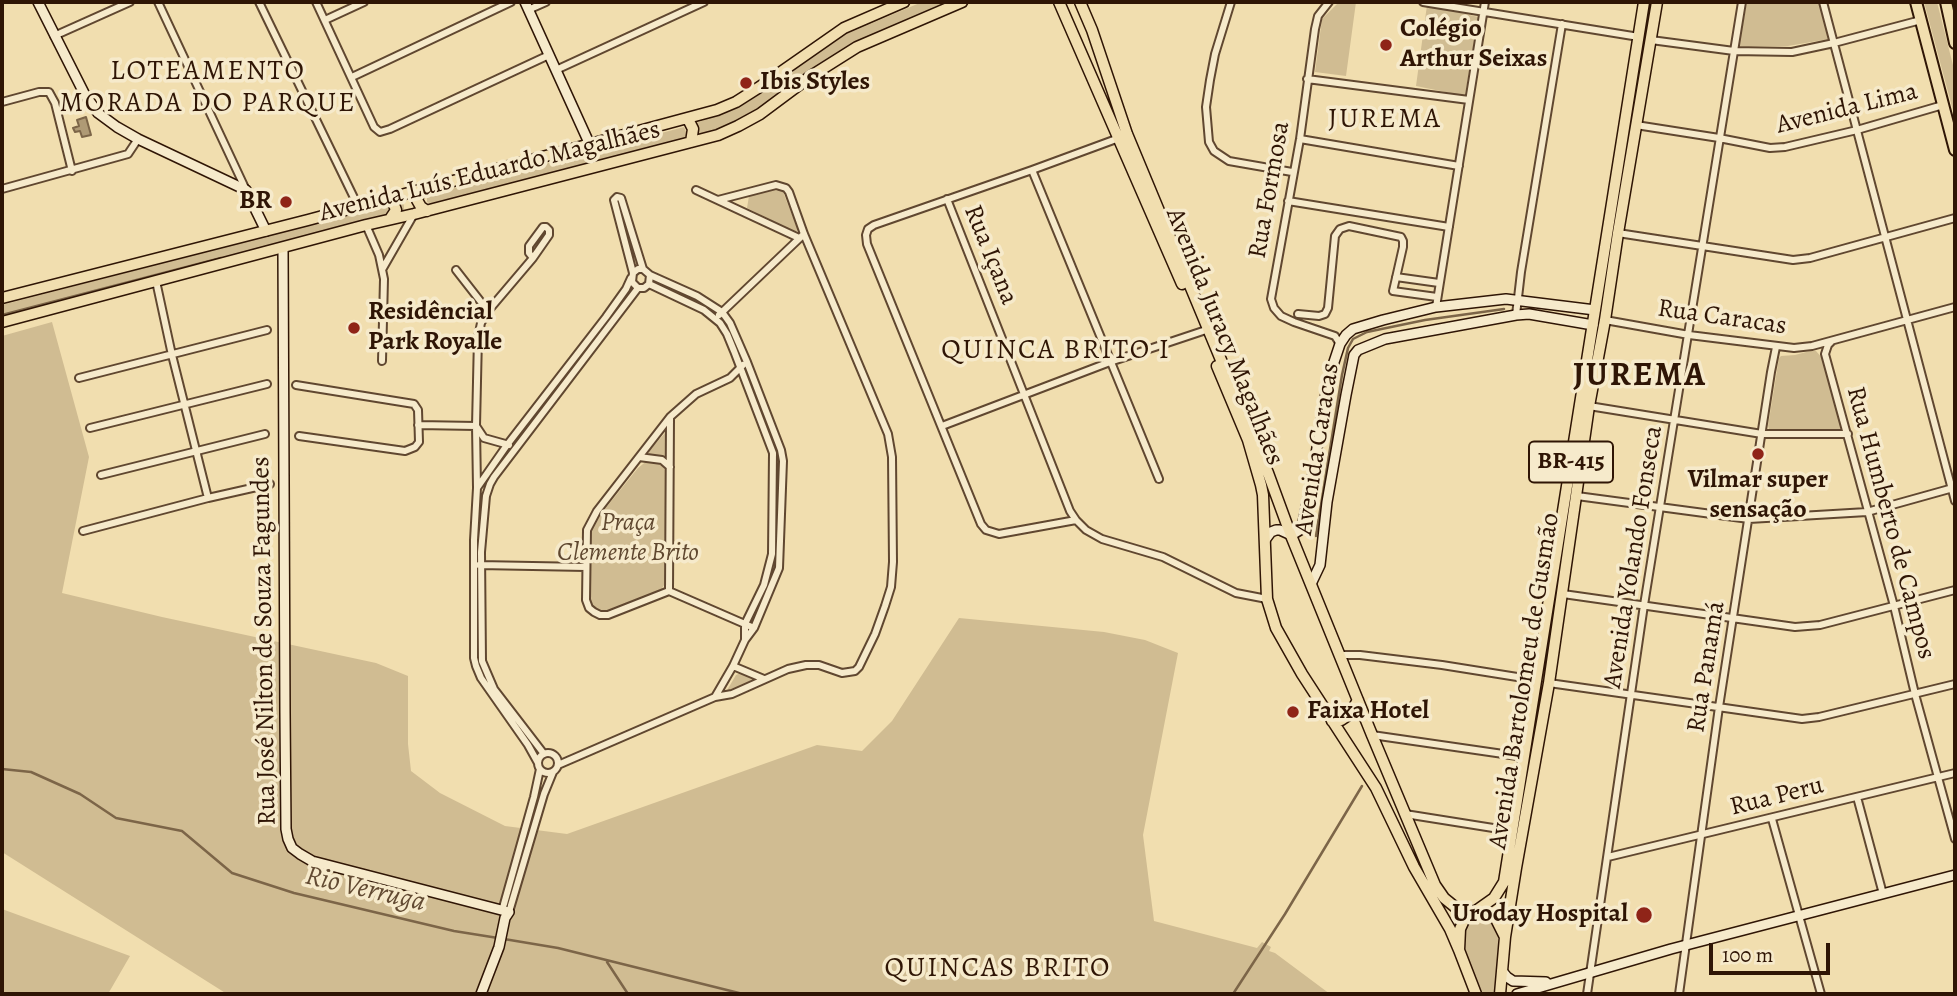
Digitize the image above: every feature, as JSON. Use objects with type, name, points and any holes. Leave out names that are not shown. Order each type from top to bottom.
[{"type":"highway","points":[[1916,2],[1955,150]]},
{"type":"highway","points":[[1946,2],[1955,43]]},
{"type":"main road","name":"Avenida Luís Eduardo Magalhães","points":[[2,298],[688,119],[736,102],[844,28],[904,2]]},
{"type":"main road","name":"Avenida Luís Eduardo Magalhães","points":[[2,322],[718,135],[761,114],[820,70],[857,47],[962,2]]},
{"type":"main road","name":"Avenida Juracy Magalhães","points":[[1059,2],[1268,473],[1339,655],[1435,885],[1449,903],[1461,910],[1485,912],[1496,919],[1505,937]]},
{"type":"main road","name":"Avenida Juracy Magalhães","points":[[1080,2],[1127,134],[1248,440],[1263,495],[1267,599],[1283,642],[1376,788],[1414,867],[1450,929],[1476,994]]},
{"type":"main road","name":"Avenida Bartolomeu de Gusmão","points":[[1473,911],[1494,898],[1504,882],[1644,2]]},
{"type":"main road","name":"Avenida Bartolomeu de Gusmão","points":[[1500,994],[1505,937],[1549,683],[1589,406],[1657,2]]},
{"type":"main road","points":[[1088,71],[1104,65]]},
{"type":"main road","points":[[688,119],[693,129],[691,142]]},
{"type":"main road","points":[[423,189],[417,200],[426,211]]},
{"type":"main road","points":[[387,198],[393,202],[396,210],[390,219]]},
{"type":"main road","points":[[1332,721],[1341,720],[1350,714],[1358,700]]},
{"type":"main road","points":[[1459,950],[1460,929],[1465,918],[1473,911]]},
{"type":"street","points":[[38,2],[85,95],[98,113],[138,139],[246,190]]},
{"type":"street","points":[[54,36],[130,2]]},
{"type":"street","points":[[158,2],[267,231]]},
{"type":"street","points":[[259,2],[358,206]]},
{"type":"street","points":[[316,2],[374,127],[380,132],[549,55]]},
{"type":"street","points":[[325,20],[364,2]]},
{"type":"street","points":[[352,77],[511,2]]},
{"type":"street","points":[[546,2],[526,6],[590,145]]},
{"type":"street","points":[[556,70],[704,2]]},
{"type":"street","points":[[1231,2],[1210,80],[1206,107],[1209,142],[1214,151],[1229,161],[1293,172]]},
{"type":"street","name":"Rua Formosa","points":[[1328,2],[1318,16],[1300,139],[1270,299],[1281,316],[1335,336],[1340,344]]},
{"type":"street","points":[[1423,2],[1639,37]]},
{"type":"street","points":[[1298,314],[1325,314],[1328,308],[1335,236],[1340,229],[1349,226],[1401,237],[1403,247],[1394,290],[1437,302],[1485,2]]},
{"type":"street","name":"Avenida Yolando Fonseca","points":[[1587,994],[1644,605],[1742,2]]},
{"type":"street","points":[[1823,2],[1907,322],[1954,488],[1955,501]]},
{"type":"street","points":[[1651,40],[1734,51],[1792,52],[1921,20]]},
{"type":"street","points":[[1516,315],[1562,24]]},
{"type":"street","points":[[1307,79],[1469,100]]},
{"type":"street","points":[[2,102],[49,92],[55,103],[72,170]]},
{"type":"street","name":"Avenida Lima","points":[[1636,125],[1770,148],[1785,147],[1857,130],[1943,104]]},
{"type":"street","points":[[1119,138],[874,225],[868,229],[867,244],[981,524],[992,533],[999,534],[1076,520],[1086,530],[1102,538],[1163,557],[1223,588],[1267,599]]},
{"type":"street","points":[[2,189],[128,154],[138,139]]},
{"type":"street","points":[[1300,139],[1459,166]]},
{"type":"street","points":[[1032,170],[1159,479]]},
{"type":"street","points":[[505,917],[544,794],[552,772],[558,765],[715,697],[732,694],[788,669],[806,665],[829,667],[842,673],[855,671],[875,634],[891,587],[892,457],[888,434],[801,236],[789,192],[776,184],[718,200]]},
{"type":"street","points":[[696,190],[801,236]]},
{"type":"street","points":[[650,275],[649,284],[644,288],[634,285],[614,200],[617,197],[621,198],[643,269],[650,275],[697,296],[722,312],[730,323],[781,450],[779,568],[754,628],[715,697]]},
{"type":"street","name":"Rua Içana","points":[[947,199],[1070,511],[1076,520]]},
{"type":"street","points":[[1288,201],[1449,227]]},
{"type":"street","points":[[383,268],[414,214]]},
{"type":"street","points":[[1618,233],[1793,260],[1810,258],[1955,218]]},
{"type":"street","points":[[366,225],[383,268],[382,361]]},
{"type":"street","points":[[533,258],[529,253],[529,246],[543,227],[546,227],[550,235],[533,258],[488,311],[481,323],[478,337],[474,657],[481,678],[528,745],[539,766],[546,772],[552,772]]},
{"type":"street","points":[[715,319],[801,236]]},
{"type":"street","name":"Rua José Nilton de Souza Fagundes","points":[[282,248],[288,839],[292,848],[312,861],[505,917]]},
{"type":"street","points":[[477,488],[606,317],[632,275],[638,269],[643,269]]},
{"type":"street","points":[[456,270],[488,311]]},
{"type":"street","points":[[1396,277],[1439,283]]},
{"type":"street","points":[[156,281],[208,498]]},
{"type":"street","points":[[649,284],[704,310],[727,334],[769,441],[774,462],[772,554],[764,585],[745,624],[745,640]]},
{"type":"street","points":[[544,754],[494,689],[483,666],[477,565],[481,552],[487,489],[638,288]]},
{"type":"street","name":"Avenida Caracas","points":[[1291,535],[1300,530],[1303,523],[1324,402],[1340,344],[1353,329],[1437,302],[1518,299],[1595,310]]},
{"type":"street","name":"Rua Caracas","points":[[1605,320],[1689,335],[1794,348],[1907,322],[1955,307]]},
{"type":"street","name":"Avenida Caracas","points":[[1311,584],[1320,565],[1328,502],[1354,355],[1363,347],[1385,339],[1516,315],[1529,314],[1593,325]]},
{"type":"street","points":[[79,378],[267,330]]},
{"type":"street","points":[[942,426],[1110,362],[1206,330]]},
{"type":"street","name":"Rua Humberto de Campos","points":[[1832,341],[1825,354],[1955,839]]},
{"type":"street","points":[[1812,346],[1825,354]]},
{"type":"street","name":"Rua Panamá","points":[[1679,994],[1719,707],[1776,347]]},
{"type":"street","points":[[747,362],[730,378],[696,394],[670,417],[593,518],[587,530],[586,600],[589,608],[600,615],[618,612],[669,591],[754,628]]},
{"type":"street","points":[[90,428],[267,384]]},
{"type":"street","points":[[296,385],[414,404],[418,410],[419,442],[405,452],[299,436]]},
{"type":"street","points":[[1589,406],[1762,434],[1848,435]]},
{"type":"street","points":[[669,591],[670,417]]},
{"type":"street","points":[[418,425],[476,426]]},
{"type":"street","points":[[476,426],[484,438],[507,445],[518,445]]},
{"type":"street","points":[[101,475],[265,434]]},
{"type":"street","points":[[639,457],[662,460],[670,467]]},
{"type":"street","points":[[83,531],[270,484]]},
{"type":"street","points":[[1577,496],[1749,519],[1867,512],[1954,488]]},
{"type":"street","points":[[1265,540],[1276,530],[1291,535]]},
{"type":"street","points":[[477,565],[586,567]]},
{"type":"street","points":[[1563,594],[1807,627],[1955,590]]},
{"type":"street","points":[[1339,655],[1360,655],[1536,680]]},
{"type":"street","points":[[733,666],[764,679]]},
{"type":"street","points":[[1549,683],[1810,719],[1955,684]]},
{"type":"street","points":[[1372,734],[1524,757]]},
{"type":"street","points":[[481,994],[499,947],[539,766],[544,754]]},
{"type":"street","points":[[544,754],[554,755],[558,765]]},
{"type":"street","name":"Rua Peru","points":[[1608,857],[1955,773]]},
{"type":"street","points":[[1857,797],[1883,894]]},
{"type":"street","points":[[1405,814],[1512,831]]},
{"type":"street","points":[[1772,818],[1821,994]]},
{"type":"street","points":[[1517,994],[1687,945],[1955,875]]},
{"type":"street","points":[[1502,971],[1513,981],[1558,982]]},
{"type":"green space","points":[[922,2],[959,2],[898,28],[737,124],[698,138],[696,123],[748,102],[844,35]]},
{"type":"green space","points":[[1339,2],[1356,2],[1346,76],[1315,72],[1322,19]]},
{"type":"green space","points":[[1747,2],[1819,2],[1829,39],[1788,46],[1739,46]]},
{"type":"green space","points":[[1924,2],[1937,2],[1955,73],[1955,118]]},
{"type":"green space","points":[[1427,5],[1478,17],[1465,96],[1416,86]]},
{"type":"green space","points":[[684,127],[688,136],[684,142],[433,205],[427,202],[427,197],[431,194]]},
{"type":"green space","points":[[774,190],[783,192],[798,230],[795,232],[747,208],[749,196]]},
{"type":"green space","points":[[401,201],[404,214],[2,320],[2,305]]},
{"type":"green space","points":[[52,322],[89,457],[62,593],[376,663],[408,676],[408,744],[411,771],[440,793],[505,826],[567,834],[817,745],[862,751],[892,721],[959,618],[1104,632],[1145,640],[1178,653],[1143,835],[1154,921],[1257,948],[1262,942],[1271,947],[1269,951],[1330,994],[227,994],[2,852],[2,336]]},
{"type":"green space","points":[[1816,351],[1824,360],[1842,430],[1770,432],[1768,426],[1779,358]]},
{"type":"green space","points":[[665,433],[667,460],[657,455],[649,455],[649,451]]},
{"type":"green space","name":"Praça Clemente Brito","points":[[648,460],[655,460],[666,471],[664,585],[660,592],[606,614],[598,612],[590,601],[589,588],[592,525],[638,468]]},
{"type":"green space","points":[[743,672],[754,679],[754,683],[726,692],[736,675]]},
{"type":"green space","points":[[2,909],[130,956],[108,994],[2,994]]},
{"type":"green space","points":[[1473,916],[1486,917],[1497,930],[1499,946],[1495,994],[1480,993],[1465,954],[1467,920]]},
{"type":"shaded area","points":[[86,117],[91,135],[82,137],[80,131],[75,132],[73,128],[79,126],[77,120]]},
{"type":"waterway","points":[[2,315],[221,258]]},
{"type":"waterway","points":[[1316,536],[1342,375],[1348,348],[1353,339],[1367,332],[1425,320],[1504,309]]},
{"type":"waterway","name":"Rio Verruga","points":[[2,769],[31,772],[80,794],[116,818],[182,831],[232,873],[294,893],[454,931],[498,938]]},
{"type":"waterway","points":[[1233,994],[1362,786]]},
{"type":"waterway","name":"Rio Verruga","points":[[504,939],[558,948],[743,994]]},
{"type":"waterway","points":[[607,962],[628,994]]},
{"type":"place","name":"Colégio Arthur Seixas","points":[[1386,45]]},
{"type":"place","name":"Ibis Styles","points":[[746,83]]},
{"type":"place","name":"BR","points":[[286,202]]},
{"type":"place","name":"Residêncial Park Royalle","points":[[354,328]]},
{"type":"place","name":"Vilmar super sensação","points":[[1758,454]]},
{"type":"place","name":"Faixa Hotel","points":[[1293,712]]},
{"type":"place","name":"Uroday Hospital","points":[[1644,915]]},
{"type":"district","name":"LOTEAMENTO MORADA DO PARQUE","points":[[208,88]]},
{"type":"district","name":"JUREMA","points":[[1385,120]]},
{"type":"district","name":"QUINCA BRITO I","points":[[1056,351]]},
{"type":"district","name":"JUREMA","points":[[1640,377]]},
{"type":"district","name":"QUINCAS BRITO","points":[[998,969]]}]
